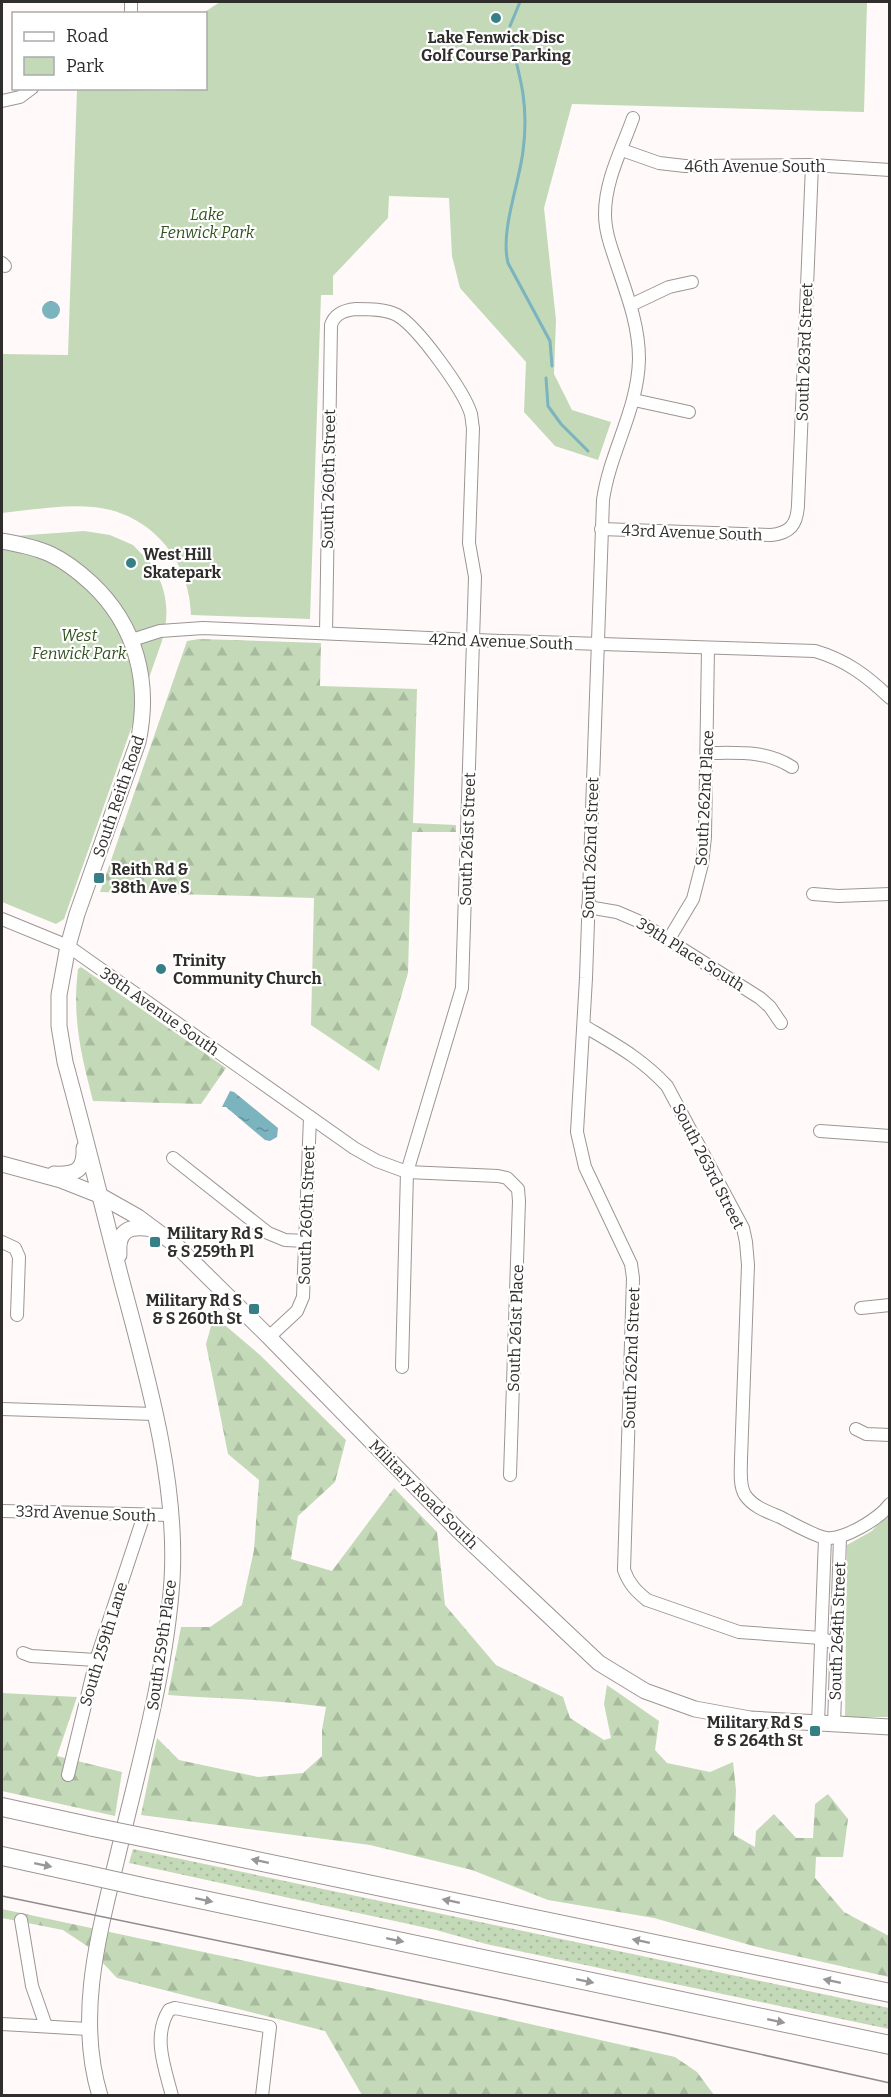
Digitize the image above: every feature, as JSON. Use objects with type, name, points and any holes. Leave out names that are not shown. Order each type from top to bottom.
[{"type":"highway","points":[[2,1807],[890,1993]]},
{"type":"highway","points":[[2,1856],[890,2045]]},
{"type":"main road","name":"South Reith Road","points":[[2,541],[51,554],[80,572],[111,603],[132,640],[138,661],[142,690],[141,727],[133,758],[77,914],[68,946],[59,995],[59,1026],[65,1062],[99,1195]]},
{"type":"main road","points":[[40,1173],[70,1174],[78,1170],[84,1161],[84,1133]]},
{"type":"main road","name":"Military Road South","points":[[2,1164],[40,1173],[99,1195],[157,1230],[196,1263],[459,1531],[599,1663],[645,1691],[694,1709],[750,1719],[890,1727]]},
{"type":"main road","name":"South 259th Place","points":[[99,1195],[143,1360],[164,1463],[171,1515],[172,1578],[166,1637],[154,1705],[100,1931],[91,1986],[88,2028],[100,2096]]},
{"type":"main road","points":[[123,1285],[119,1244],[121,1237],[134,1227],[157,1230]]},
{"type":"street","points":[[4,101],[20,98],[30,90]]},
{"type":"street","name":"South 262nd Street","points":[[633,118],[608,185],[605,215],[609,240],[631,304],[637,330],[639,359],[634,400],[606,478],[601,529],[584,1026],[577,1132],[585,1167],[631,1264],[633,1278],[624,1560],[628,1581],[636,1592],[647,1600],[739,1632],[821,1638]]},
{"type":"street","name":"46th Avenue South","points":[[622,150],[659,163],[685,166],[812,165],[890,170]]},
{"type":"street","name":"South 263rd Street","points":[[783,533],[794,526],[798,515],[812,165]]},
{"type":"street","points":[[631,304],[669,287],[692,282]]},
{"type":"street","name":"South 260th Street","points":[[326,633],[332,325],[338,314],[358,309],[394,314],[409,324]]},
{"type":"street","name":"South 261st Street","points":[[402,1367],[407,1172],[462,988],[475,577],[470,543],[471,415],[441,363],[409,324]]},
{"type":"street","points":[[634,400],[689,412]]},
{"type":"street","name":"43rd Avenue South","points":[[601,529],[754,535],[783,533]]},
{"type":"street","name":"42nd Avenue South","points":[[132,640],[159,632],[203,628],[474,640],[815,651],[846,663],[866,675],[890,698]]},
{"type":"street","name":"South 262nd Place","points":[[669,939],[693,899],[702,864],[705,837],[708,648]]},
{"type":"street","points":[[707,753],[767,755],[792,767]]},
{"type":"street","points":[[813,894],[838,896],[890,894]]},
{"type":"street","name":"39th Place South","points":[[588,906],[625,915],[669,939],[760,998],[770,1007],[781,1023]]},
{"type":"street","name":"38th Avenue South","points":[[2,919],[68,946],[354,1148],[377,1161],[407,1172],[498,1176],[513,1183]]},
{"type":"street","name":"South 263rd Street","points":[[584,1026],[633,1054],[668,1086],[743,1228],[748,1265],[742,1486],[750,1501],[758,1507],[825,1538]]},
{"type":"street","name":"South 260th Street","points":[[269,1337],[297,1311],[303,1297],[310,1117]]},
{"type":"street","points":[[820,1131],[890,1136]]},
{"type":"street","points":[[173,1158],[268,1233],[285,1240],[306,1241]]},
{"type":"street","name":"South 261st Place","points":[[510,1475],[519,1201],[518,1189],[513,1183]]},
{"type":"street","points":[[2,1242],[15,1248],[19,1257],[17,1315]]},
{"type":"street","points":[[861,1308],[890,1305]]},
{"type":"street","points":[[2,1409],[154,1414]]},
{"type":"street","points":[[856,1429],[866,1434],[890,1435]]},
{"type":"street","points":[[825,1538],[840,1537],[877,1518],[890,1504]]},
{"type":"street","name":"33rd Avenue South","points":[[2,1511],[171,1515]]},
{"type":"street","name":"South 259th Lane","points":[[68,1775],[96,1660],[144,1515]]},
{"type":"street","name":"South 264th Street","points":[[826,1725],[836,1644],[840,1537]]},
{"type":"street","name":"South 264th Street","points":[[825,1538],[821,1638],[826,1725]]},
{"type":"street","points":[[821,1638],[836,1644]]},
{"type":"street","points":[[23,1653],[31,1656],[96,1660]]},
{"type":"street","points":[[21,1920],[32,1986],[46,2026]]},
{"type":"street","points":[[172,2096],[160,2047],[164,2017],[169,2010],[175,2008],[270,2026],[262,2096]]},
{"type":"street","points":[[2,2024],[88,2028]]},
{"type":"green space","name":"Lake Fenwick Park","points":[[220,2],[867,2],[864,112],[572,104],[544,208],[556,320],[554,374],[572,410],[611,422],[598,460],[555,446],[524,412],[526,362],[460,288],[452,256],[449,198],[389,196],[388,218],[333,276],[333,295],[321,295],[310,619],[191,615],[189,595],[175,558],[163,542],[132,518],[114,511],[82,506],[2,513],[2,354],[68,355],[77,90],[207,90],[207,12],[205,12]]},
{"type":"green space","name":"West Fenwick Park","points":[[84,531],[110,535],[133,545],[159,572],[157,574],[165,599],[166,624],[64,919],[56,924],[2,902],[2,548],[15,536]]},
{"type":"green space","points":[[199,639],[321,643],[320,686],[417,689],[413,823],[456,825],[456,832],[412,832],[408,973],[379,1071],[311,1025],[314,898],[100,892],[187,641]]},
{"type":"green space","points":[[81,967],[226,1068],[201,1104],[93,1101],[81,1052],[77,1020],[76,987],[78,969]]},
{"type":"green space","points":[[214,1316],[260,1355],[346,1440],[335,1482],[298,1516],[291,1559],[332,1571],[394,1488],[437,1532],[445,1605],[496,1665],[563,1697],[570,1718],[604,1740],[611,1738],[604,1704],[607,1685],[659,1721],[655,1750],[667,1763],[710,1772],[733,1762],[736,1790],[734,1835],[755,1847],[756,1831],[774,1814],[796,1838],[813,1838],[815,1804],[828,1794],[848,1819],[843,1857],[816,1857],[815,1878],[844,1912],[889,1936],[889,1977],[757,1947],[654,1918],[548,1900],[472,1870],[370,1845],[141,1815],[157,1738],[179,1760],[258,1777],[303,1773],[322,1756],[322,1730],[326,1707],[168,1695],[181,1627],[210,1627],[242,1605],[254,1550],[259,1480],[228,1454],[206,1344]]},
{"type":"green space","points":[[889,1511],[889,1717],[845,1717],[847,1545],[872,1531]]},
{"type":"green space","points":[[2,1693],[77,1697],[57,1756],[122,1772],[115,1816],[2,1791]]},
{"type":"green space","points":[[133,1849],[889,2008],[889,2029],[486,1944],[436,1930],[129,1863]]},
{"type":"green space","points":[[2,1909],[390,1992],[675,2057],[697,2072],[714,2095],[362,2095],[325,2031],[117,1978],[87,1946],[63,1930],[2,1918]]},
{"type":"water","points":[[51,301],[57,304],[60,310],[57,316],[51,319],[45,316],[42,310],[45,304]]},
{"type":"water","points":[[230,1091],[278,1128],[277,1137],[270,1141],[265,1140],[226,1107],[222,1107]]},
{"type":"waterway","points":[[510,26],[520,2]]},
{"type":"waterway","points":[[510,38],[521,80],[525,135],[508,222],[506,250],[508,263],[550,341],[552,366]]},
{"type":"waterway","points":[[546,378],[548,406],[561,424],[588,451]]},
{"type":"tram line","points":[[2,1896],[669,2034],[890,2083]]},
{"type":"place","name":"Lake Fenwick Disc Golf Course Parking","points":[[496,18]]},
{"type":"place","name":"West Hill Skatepark","points":[[131,563]]},
{"type":"place","name":"Reith Rd & 38th Ave S","points":[[99,878]]},
{"type":"place","name":"Trinity Community Church","points":[[161,969]]},
{"type":"place","name":"Military Rd S & S 259th Pl","points":[[155,1242]]},
{"type":"place","name":"Military Rd S & S 260th St","points":[[254,1309]]},
{"type":"place","name":"Military Rd S & S 264th St","points":[[815,1731]]}]
